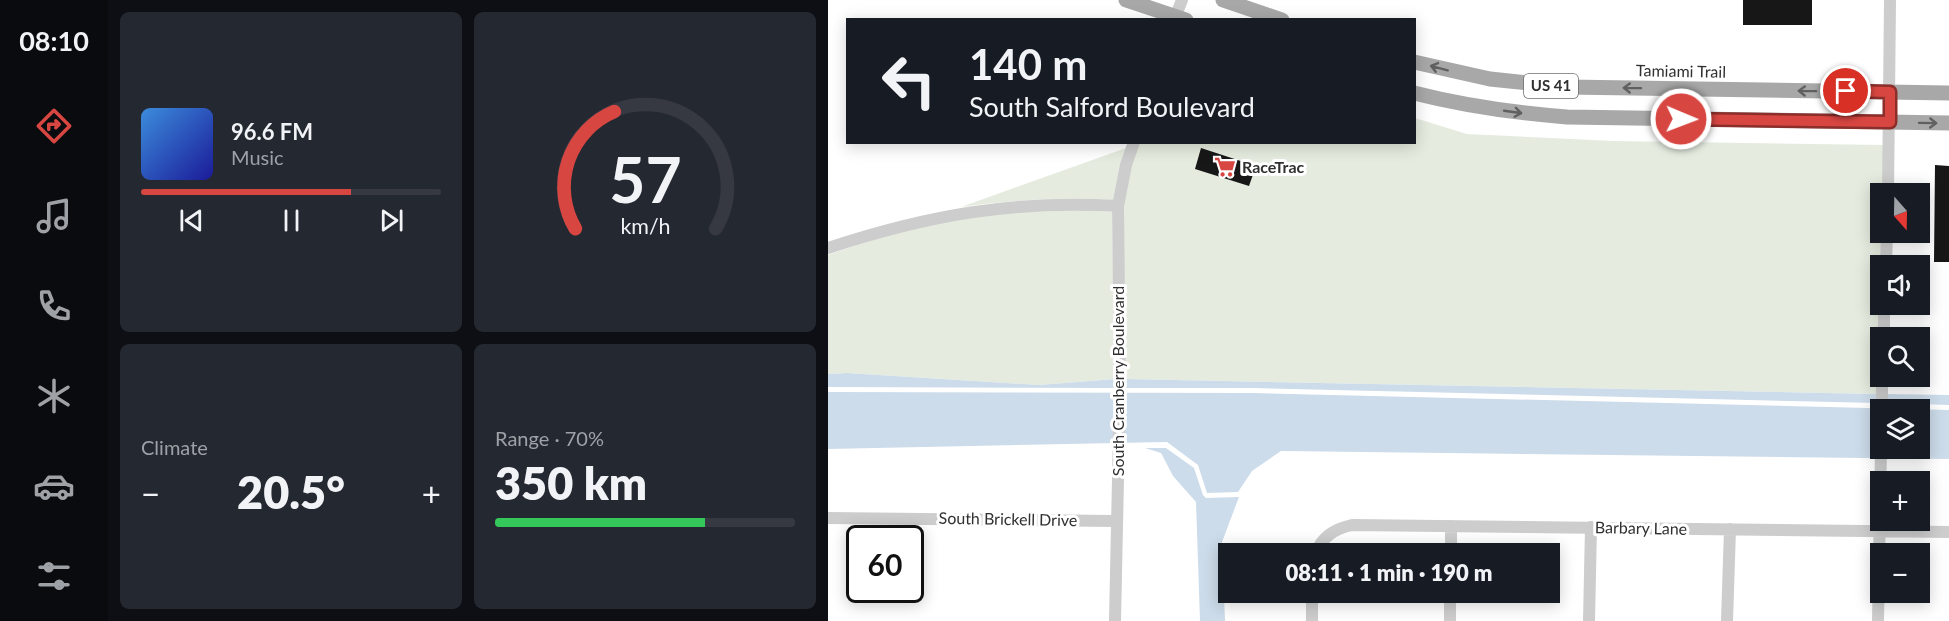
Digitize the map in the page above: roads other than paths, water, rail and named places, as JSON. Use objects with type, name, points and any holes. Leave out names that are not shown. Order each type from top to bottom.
[{"type":"main road","points":[[1126,0],[1178,18]]},
{"type":"main road","points":[[1223,0],[1276,18]]},
{"type":"main road","name":"Tamiami Trail","points":[[1416,62],[1490,79],[1567,87],[1949,93]]},
{"type":"main road","name":"US 41","points":[[1416,93],[1489,109],[1557,116],[1949,123]]},
{"type":"street","points":[[1178,18],[1182,0]]},
{"type":"street","points":[[1888,183],[1890,0]]},
{"type":"street","name":"South Cranberry Boulevard","points":[[1115,621],[1120,384],[1118,206],[1126,165],[1133,144]]},
{"type":"street","points":[[828,248],[880,231],[946,215],[1050,204],[1118,206]]},
{"type":"street","name":"South Brickell Drive","points":[[828,518],[1116,521]]},
{"type":"street","name":"Barbary Lane","points":[[1321,543],[1334,530],[1352,525],[1870,531]]},
{"type":"street","points":[[1451,525],[1451,543]]},
{"type":"street","points":[[1588,621],[1591,527]]},
{"type":"street","points":[[1727,621],[1730,529]]},
{"type":"street","points":[[1878,531],[1878,621]]},
{"type":"street","name":"Barbary Lane","points":[[1878,531],[1949,532]]},
{"type":"street","points":[[1312,603],[1312,621]]},
{"type":"street","points":[[1450,603],[1450,621]]},
{"type":"water","points":[[847,373],[1039,385],[1115,379],[1115,388],[828,387],[828,374]]},
{"type":"water","points":[[1126,379],[1877,394],[1876,399],[1870,399],[1870,403],[1254,388],[1126,388]]},
{"type":"water","points":[[828,392],[1254,393],[1870,408],[1870,458],[1281,451],[1252,471],[1238,492],[1207,493],[1198,465],[1167,442],[828,449]]},
{"type":"water","points":[[1887,394],[1949,395],[1949,405],[1930,404],[1930,399],[1887,399]]},
{"type":"water","points":[[1930,410],[1949,410],[1949,459],[1930,459]]},
{"type":"water","points":[[1145,448],[1166,448],[1194,468],[1206,498],[1239,497],[1222,543],[1218,543],[1218,603],[1224,603],[1225,621],[1200,621],[1196,502],[1173,476],[1161,453]]},
{"type":"place","name":"RaceTrac","points":[[1225,167]]}]
